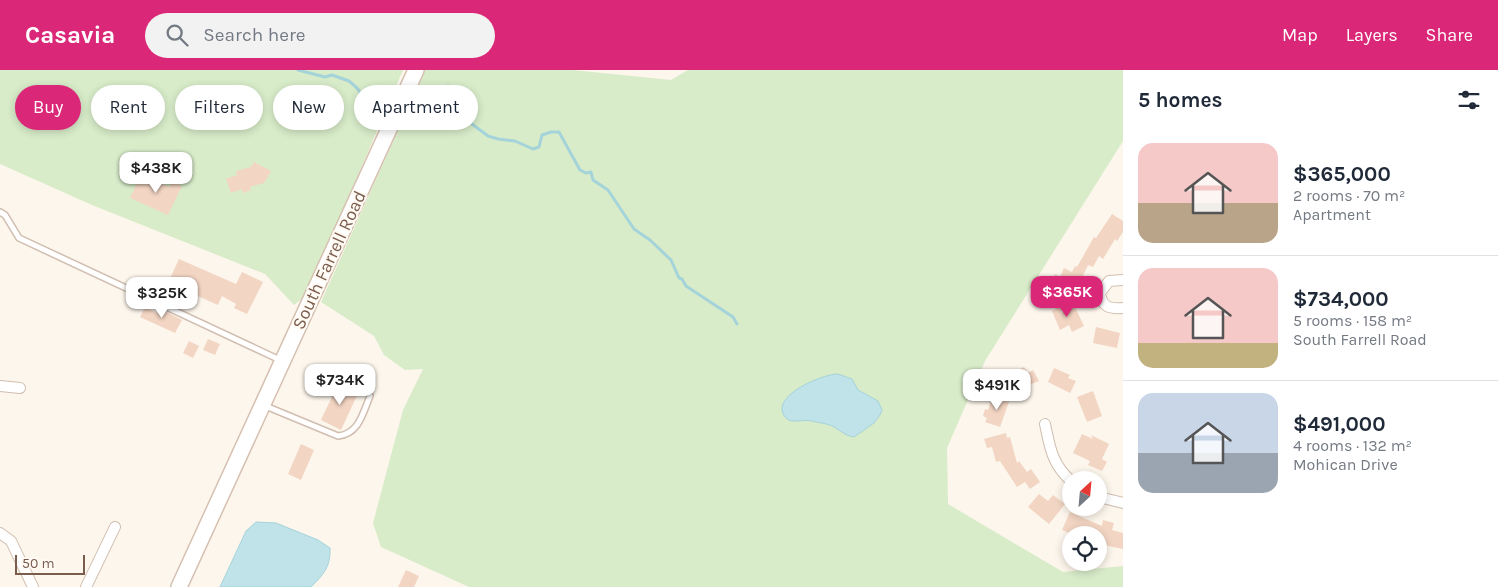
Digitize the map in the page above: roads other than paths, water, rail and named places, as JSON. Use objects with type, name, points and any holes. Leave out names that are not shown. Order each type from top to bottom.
[{"type":"street","name":"South Farrell Road","points":[[179,587],[416,70]]},
{"type":"street","points":[[1123,280],[1109,281],[1100,293],[1101,301],[1106,306],[1115,309],[1123,308]]},
{"type":"street","points":[[0,386],[20,388]]},
{"type":"street","points":[[1045,424],[1052,455],[1062,472]]},
{"type":"street","points":[[1108,499],[1123,503]]},
{"type":"street","points":[[86,587],[115,527]]},
{"type":"street","points":[[0,533],[11,541],[33,587]]},
{"type":"lane","points":[[0,212],[5,215],[19,238],[283,362]]},
{"type":"lane","points":[[263,404],[338,436],[346,435],[359,424],[370,396]]},
{"type":"water","points":[[838,374],[852,379],[858,390],[878,401],[882,410],[874,423],[854,437],[826,424],[809,421],[791,421],[786,418],[782,410],[784,402],[790,395],[810,382]]},
{"type":"water","points":[[256,522],[276,523],[318,540],[330,548],[328,566],[311,587],[220,587],[246,531]]},
{"type":"waterway","points":[[298,70],[325,77],[332,75],[349,81],[354,85]]},
{"type":"waterway","points":[[478,128],[488,136],[515,141],[533,149],[539,147],[542,135],[559,132],[580,170],[586,173],[591,172],[593,180],[608,190],[634,229],[650,240],[671,260],[679,278],[682,279],[686,286],[733,317],[737,324]]}]
